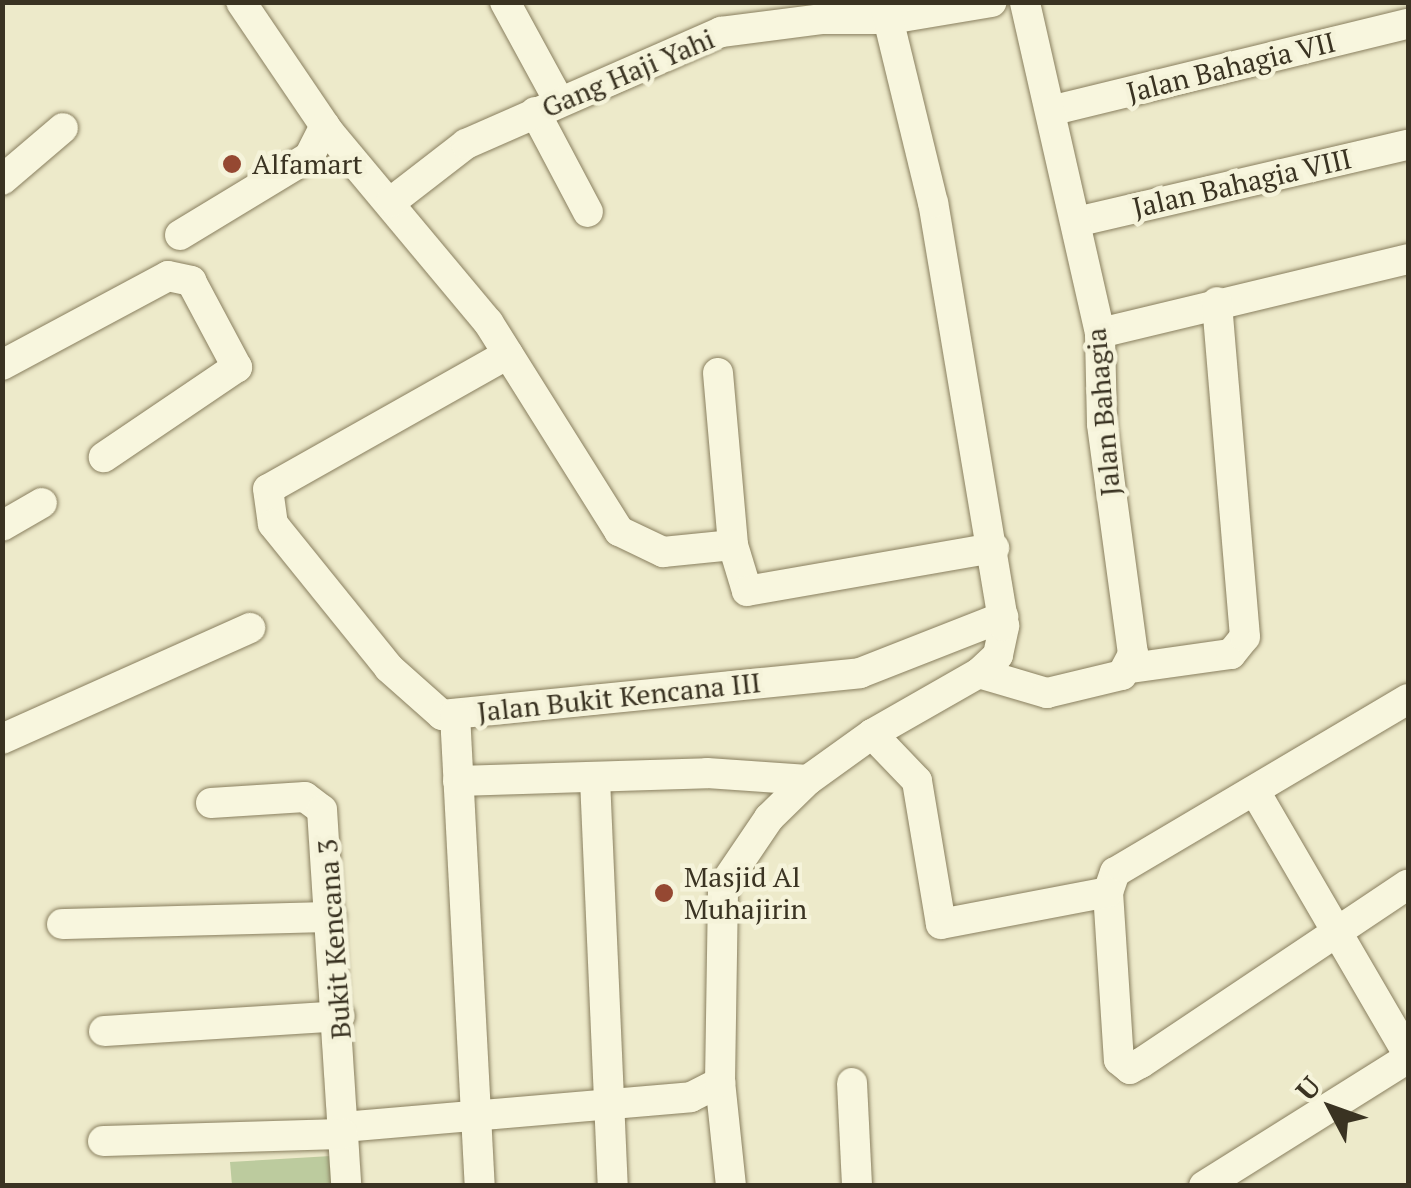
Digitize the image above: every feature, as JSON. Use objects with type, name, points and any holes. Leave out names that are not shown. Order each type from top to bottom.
[{"type":"street","points":[[241,2],[325,126],[390,202],[508,354],[619,531],[662,552],[733,546]]},
{"type":"street","points":[[505,2],[588,212]]},
{"type":"street","name":"Gang Haji Yahi","points":[[390,202],[466,144],[721,32],[992,2]]},
{"type":"street","name":"Jalan Bahagia","points":[[1025,2],[1054,110],[1100,333],[1102,424],[1131,668]]},
{"type":"street","points":[[731,1186],[720,1082],[723,886],[769,818],[808,780],[872,734],[979,673],[998,655],[1003,617],[994,548],[933,203],[887,11]]},
{"type":"street","name":"Jalan Bahagia VII","points":[[1054,110],[1408,24]]},
{"type":"street","points":[[180,235],[309,157],[325,126]]},
{"type":"street","points":[[2,180],[63,128]]},
{"type":"street","name":"Jalan Bahagia VIII","points":[[1076,222],[1408,145]]},
{"type":"street","points":[[1100,333],[1408,259]]},
{"type":"street","points":[[2,365],[168,276],[190,280],[236,367],[104,457]]},
{"type":"street","points":[[979,673],[1047,694],[1131,668],[1231,654],[1245,637],[1217,302]]},
{"type":"street","name":"Jalan Bukit Kencana III","points":[[508,354],[268,489],[273,524],[390,668],[442,715],[860,673],[1003,617]]},
{"type":"street","points":[[718,373],[733,546],[740,583],[754,593],[994,548]]},
{"type":"street","points":[[2,526],[42,504]]},
{"type":"street","points":[[2,739],[250,628]]},
{"type":"street","points":[[1408,699],[1256,793],[1121,868],[1108,892],[1115,1048],[1130,1069],[1408,884]]},
{"type":"street","points":[[455,714],[480,1186]]},
{"type":"street","points":[[872,734],[916,782],[941,924],[1108,892]]},
{"type":"street","points":[[458,781],[707,773],[808,780]]},
{"type":"street","points":[[595,779],[613,1186]]},
{"type":"street","points":[[1204,1186],[1408,1056],[1256,793]]},
{"type":"street","name":"Bukit Kencana 3","points":[[211,804],[317,800],[325,820],[340,1016],[346,1186]]},
{"type":"street","points":[[62,924],[332,918]]},
{"type":"street","points":[[104,1031],[340,1016]]},
{"type":"street","points":[[103,1141],[343,1130],[609,1107],[691,1097],[720,1082]]},
{"type":"street","points":[[852,1082],[857,1186]]},
{"type":"green space","points":[[331,1156],[333,1185],[232,1185],[230,1162]]},
{"type":"place","name":"Alfamart","points":[[232,164]]},
{"type":"place","name":"Masjid Al Muhajirin","points":[[664,893]]}]
